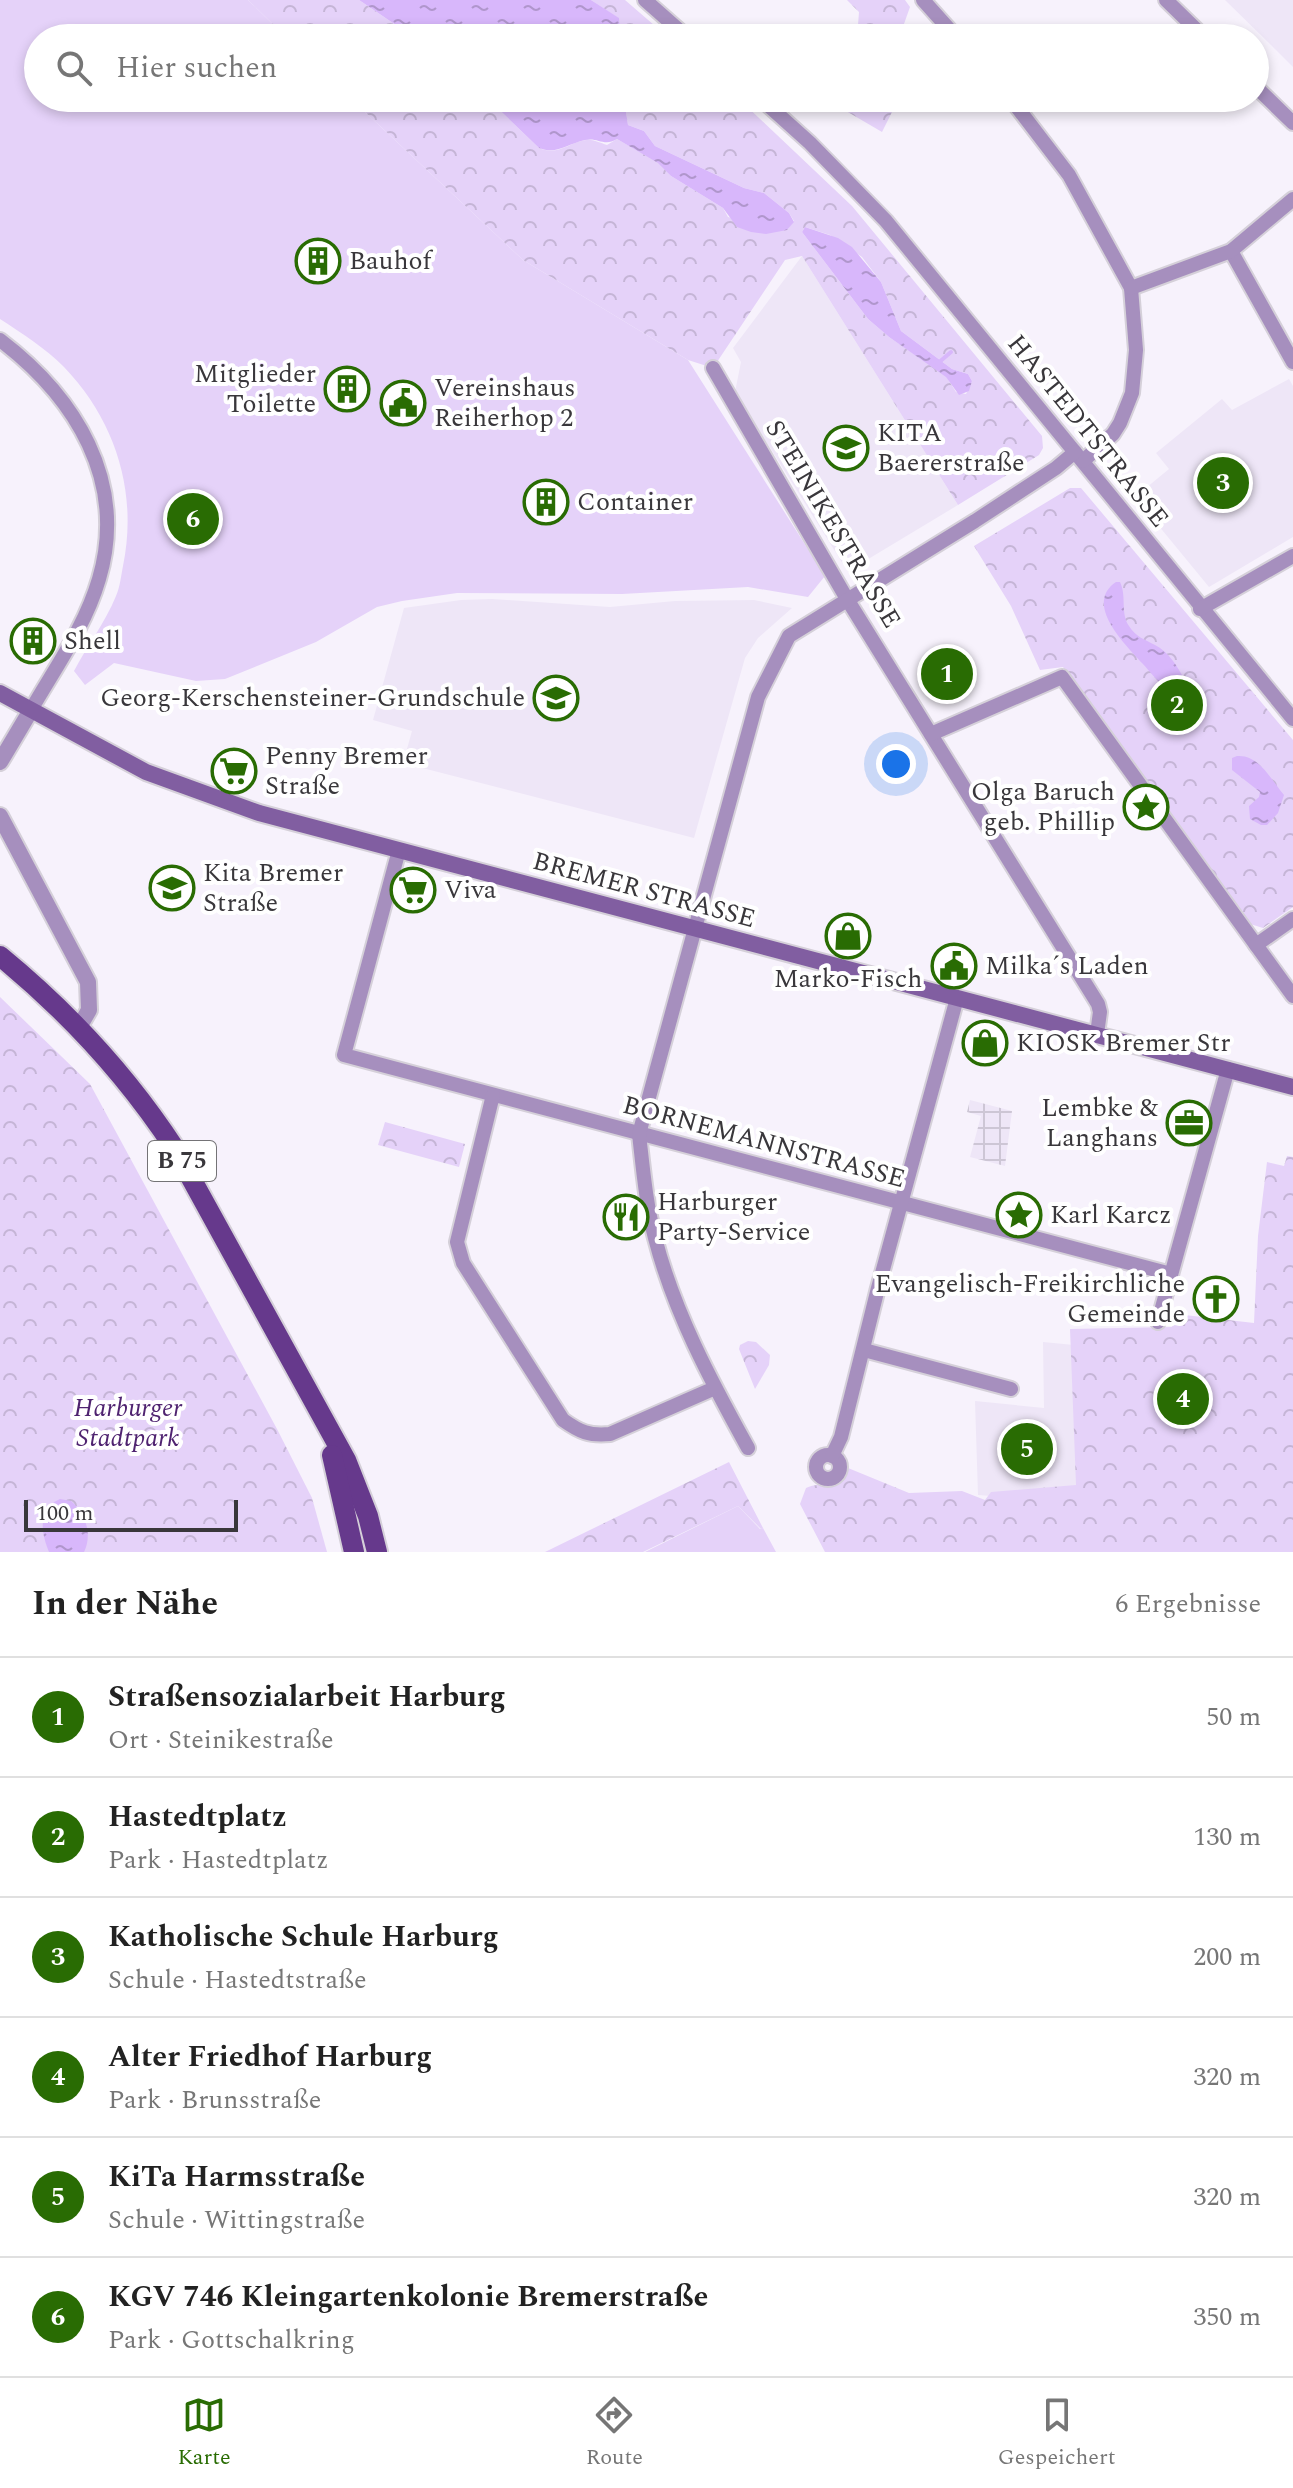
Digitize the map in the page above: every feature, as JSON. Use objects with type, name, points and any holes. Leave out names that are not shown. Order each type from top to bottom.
[{"type":"main road","name":"BREMER STRASSE","points":[[0,693],[146,772],[259,813],[1293,1087]]},
{"type":"main road","name":"B 75","points":[[0,956],[78,1029],[153,1116],[175,1149],[346,1460],[368,1516],[377,1552]]},
{"type":"main road","name":"B 75","points":[[313,1402],[340,1482],[354,1552]]},
{"type":"street","points":[[645,0],[672,24]]},
{"type":"street","points":[[1166,0],[1191,24]]},
{"type":"street","points":[[930,3],[946,24]]},
{"type":"street","points":[[1269,100],[1293,123]]},
{"type":"street","name":"HASTEDTSTRASSE","points":[[776,112],[886,221],[1200,609],[1293,719]]},
{"type":"street","points":[[748,1448],[715,1388],[670,1288],[655,1237],[639,1134],[758,697],[789,636],[1056,468],[1106,441],[1120,423],[1132,393],[1136,350],[1131,288],[1069,175],[1021,112]]},
{"type":"street","points":[[1131,288],[1231,251],[1293,199]]},
{"type":"street","points":[[1231,251],[1293,362]]},
{"type":"street","points":[[0,340],[36,370],[60,395],[76,418],[96,464],[105,502],[105,543],[98,581],[66,652],[0,762]]},
{"type":"street","name":"STEINIKESTRASSE","points":[[713,368],[847,599],[1098,1004],[1097,1034]]},
{"type":"street","points":[[1200,609],[1293,556]]},
{"type":"street","points":[[931,734],[1062,677],[1293,996]]},
{"type":"street","points":[[0,816],[88,982],[89,1010],[78,1029]]},
{"type":"street","name":"BORNEMANNSTRASSE","points":[[399,850],[344,1055],[1171,1274]]},
{"type":"street","points":[[1256,945],[1293,919]]},
{"type":"street","points":[[832,1456],[841,1437],[957,998]]},
{"type":"street","points":[[1158,1322],[1228,1069]]},
{"type":"street","points":[[493,1095],[457,1242],[463,1263],[563,1420],[579,1432],[591,1436],[610,1434],[715,1388]]},
{"type":"street","points":[[864,1350],[1011,1389]]},
{"type":"shaded area","points":[[1225,0],[1293,0],[1293,67],[1269,43],[1269,24],[1249,24]]},
{"type":"shaded area","name":"KITA Baererstraße","points":[[802,256],[958,505],[860,564],[843,564],[735,392],[741,362],[733,348]]},
{"type":"shaded area","points":[[1289,379],[1293,386],[1293,537],[1209,587],[1135,497],[1169,469],[1156,453],[1222,399],[1232,410]]},
{"type":"shaded area","name":"Georg-Kerschensteiner-Grundschule","points":[[492,599],[610,607],[675,601],[754,600],[792,608],[758,638],[745,658],[694,838],[403,763],[412,731],[373,720],[404,608]]},
{"type":"shaded area","points":[[970,1100],[1012,1111],[1005,1166],[970,1157],[981,1116],[967,1112]]},
{"type":"shaded area","points":[[1043,1342],[1074,1345],[1080,1490],[1047,1500],[978,1495],[975,1401],[1044,1408]]},
{"type":"green space","points":[[0,0],[248,0],[273,24],[24,24],[24,112],[365,112],[523,260],[688,360],[825,576],[808,597],[748,587],[622,594],[457,593],[402,601],[377,607],[316,642],[225,679],[196,681],[114,663],[85,685],[74,671],[116,596],[127,539],[125,485],[119,459],[109,434],[82,388],[49,354],[0,319]]},
{"type":"green space","points":[[248,0],[359,0],[394,24],[273,24]]},
{"type":"green space","points":[[591,0],[625,0],[653,24],[619,24],[618,18]]},
{"type":"green space","points":[[847,0],[905,0],[910,7],[904,24],[858,24],[859,12]]},
{"type":"green space","points":[[365,112],[502,112],[539,148],[552,151],[589,140],[607,145],[617,139],[659,163],[671,176],[723,208],[728,217],[787,230],[794,221],[789,213],[764,193],[744,188],[655,146],[644,131],[628,125],[626,112],[753,112],[852,206],[1042,436],[1043,448],[1039,455],[958,505],[802,256],[785,260],[713,368],[688,360],[523,260]],"holes":[[[805,227],[830,235],[862,257],[881,282],[901,331],[952,369],[968,374],[972,381],[966,394],[956,392],[946,376],[868,319],[802,232]]]},
{"type":"green space","points":[[848,112],[892,112],[882,132]]},
{"type":"green space","points":[[1070,488],[1081,488],[1293,740],[1293,907],[1263,928],[1247,923],[1063,667],[1040,670],[1011,606],[974,546]]},
{"type":"green space","name":"Harburger Stadtpark","points":[[0,997],[90,1084],[312,1498],[327,1552],[0,1552]]},
{"type":"green space","points":[[385,1122],[465,1144],[459,1167],[378,1145]]},
{"type":"green space","points":[[1287,1156],[1293,1157],[1293,1552],[825,1552],[800,1504],[806,1488],[840,1480],[848,1468],[909,1493],[962,1491],[985,1500],[991,1492],[1076,1485],[1070,1329],[1172,1327],[1176,1314],[1254,1323],[1258,1236],[1267,1162],[1284,1166]]},
{"type":"green space","points":[[748,1341],[756,1342],[770,1355],[769,1365],[755,1389],[739,1349]]},
{"type":"green space","points":[[729,1462],[761,1529],[738,1506],[643,1552],[545,1552]]},
{"type":"green space","points":[[738,1506],[760,1529],[763,1528],[776,1552],[645,1552]]},
{"type":"water","points":[[359,0],[591,0],[619,18],[619,24],[394,24]]},
{"type":"water","points":[[502,112],[626,112],[628,125],[644,131],[655,146],[744,188],[764,193],[789,213],[794,222],[787,230],[766,234],[737,227],[723,208],[617,139],[608,142],[585,140],[551,150],[539,148]]},
{"type":"water","points":[[805,227],[838,238],[852,247],[881,282],[901,331],[952,369],[968,374],[972,381],[969,391],[959,395],[946,377],[868,319],[802,232]]},
{"type":"water","points":[[1120,582],[1122,587],[1129,626],[1137,635],[1168,655],[1184,679],[1182,688],[1174,691],[1158,681],[1111,624],[1104,601],[1107,591]]},
{"type":"water","points":[[1232,758],[1252,759],[1284,795],[1278,813],[1267,825],[1250,819],[1249,806],[1260,792],[1232,770]]},
{"type":"water","points":[[60,1499],[71,1501],[84,1518],[88,1538],[84,1552],[49,1552],[43,1530],[44,1515]]},
{"type":"waterway","points":[[937,364],[951,352]]},
{"type":"place","name":"Bauhof","points":[[318,261]]},
{"type":"place","name":"Mitglieder Toilette","points":[[347,389]]},
{"type":"place","name":"Vereinshaus Reiherhop 2","points":[[403,403]]},
{"type":"place","name":"KITA Baererstraße","points":[[846,448]]},
{"type":"place","name":"Katholische Schule Harburg","points":[[1223,483]]},
{"type":"place","name":"Container","points":[[546,502]]},
{"type":"place","name":"KGV 746 Kleingartenkolonie Bremerstraße","points":[[193,519]]},
{"type":"place","name":"Shell","points":[[33,641]]},
{"type":"place","name":"Straßensozialarbeit Harburg","points":[[947,674]]},
{"type":"place","name":"Georg-Kerschensteiner-Grundschule","points":[[556,698]]},
{"type":"place","name":"Hastedtplatz","points":[[1177,705]]},
{"type":"place","name":"Penny Bremer Straße","points":[[234,771]]},
{"type":"place","name":"Olga Baruch geb. Phillip","points":[[1146,807]]},
{"type":"place","name":"Kita Bremer Straße","points":[[172,888]]},
{"type":"place","name":"Viva","points":[[413,890]]},
{"type":"place","name":"Marko-Fisch","points":[[848,936]]},
{"type":"place","name":"Milka´s Laden","points":[[954,966]]},
{"type":"place","name":"KIOSK Bremer Str","points":[[985,1043]]},
{"type":"place","name":"Lembke & Langhans","points":[[1189,1123]]},
{"type":"place","name":"Karl Karcz","points":[[1019,1215]]},
{"type":"place","name":"Harburger Party-Service","points":[[626,1217]]},
{"type":"place","name":"Evangelisch-Freikirchliche Gemeinde","points":[[1216,1299]]},
{"type":"place","name":"Alter Friedhof Harburg","points":[[1183,1399]]},
{"type":"place","name":"KiTa Harmsstraße","points":[[1027,1449]]}]
